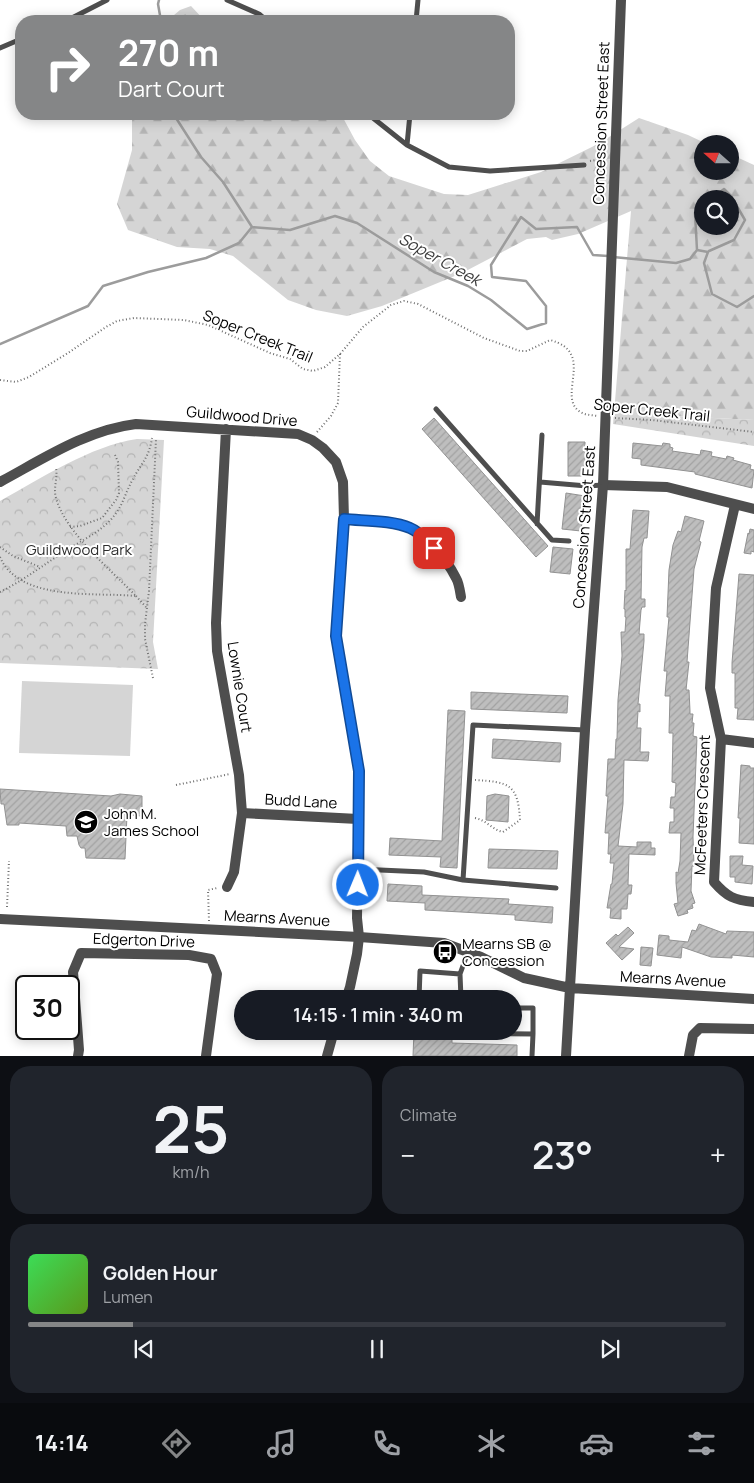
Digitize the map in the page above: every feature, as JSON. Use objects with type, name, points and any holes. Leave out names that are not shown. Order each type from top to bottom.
[{"type":"street","name":"Concession Street East","points":[[566,1056],[585,730],[603,485],[620,0]]},
{"type":"street","name":"Guildwood Drive","points":[[0,482],[81,439],[117,426],[153,425],[298,434],[312,440],[336,462],[343,482],[344,519],[336,636],[359,771],[357,918],[360,937],[349,990]]},
{"type":"street","name":"Lownie Court","points":[[226,429],[216,614],[217,651],[239,775],[242,813],[234,872],[227,887]]},
{"type":"street","points":[[603,485],[667,487],[754,509]]},
{"type":"street","name":"McFeeters Crescent","points":[[734,504],[716,588],[710,688],[721,739],[714,882],[724,893],[738,900],[754,902]]},
{"type":"street","points":[[344,519],[399,524],[422,536],[447,564],[457,579],[461,597]]},
{"type":"street","points":[[721,739],[754,743]]},
{"type":"street","name":"Budd Lane","points":[[242,813],[358,819]]},
{"type":"street","name":"Mearns Avenue","points":[[0,919],[444,943],[524,978],[570,988],[754,999]]},
{"type":"street","name":"Edgerton Drive","points":[[78,1056],[73,972],[81,953],[189,955],[211,959],[217,974],[206,1056]]},
{"type":"street","points":[[689,1056],[693,1035],[700,1028],[754,1029]]},
{"type":"street","points":[[327,1056],[331,1040]]},
{"type":"lane","points":[[78,15],[107,0]]},
{"type":"lane","points":[[227,0],[260,15]]},
{"type":"lane","points":[[417,15],[418,0]]},
{"type":"lane","points":[[0,48],[15,42]]},
{"type":"lane","points":[[376,120],[408,145],[449,167],[490,171],[584,165]]},
{"type":"lane","points":[[408,145],[410,120]]},
{"type":"lane","points":[[436,409],[552,540],[570,541]]},
{"type":"lane","points":[[538,524],[542,435]]},
{"type":"lane","points":[[540,482],[587,486],[603,485]]},
{"type":"lane","points":[[463,880],[474,725],[585,730]]},
{"type":"lane","points":[[358,869],[424,872],[463,880],[556,888]]},
{"type":"lane","points":[[461,990],[460,974],[468,952]]},
{"type":"lane","points":[[419,990],[420,970],[460,974]]},
{"type":"lane","points":[[522,1008],[533,1008],[532,1056]]},
{"type":"lane","points":[[522,1034],[533,1034]]},
{"type":"path","points":[[584,165],[591,160],[597,160],[614,171]]},
{"type":"path","name":"Soper Creek Trail","points":[[0,380],[16,382],[29,377],[106,327],[117,321],[134,318],[184,320],[208,325],[270,353],[290,359],[307,371],[313,372],[325,367],[340,354],[363,327],[391,305],[404,301],[418,304],[484,338],[520,351],[527,351],[550,340],[560,343],[571,354],[574,364],[573,395],[575,406],[586,414],[754,432]]},
{"type":"path","points":[[312,440],[318,430],[331,416],[338,402],[340,354]]},
{"type":"path","points":[[0,592],[23,581],[107,524],[120,509],[134,477],[149,452],[152,438]]},
{"type":"path","points":[[153,678],[146,639],[156,438]]},
{"type":"path","points":[[70,527],[80,526],[102,518],[116,500],[119,493],[118,462],[115,455]]},
{"type":"path","points":[[56,468],[58,476],[55,497],[70,527],[147,608]]},
{"type":"path","points":[[0,547],[13,556],[41,567]]},
{"type":"path","points":[[0,557],[8,570],[23,581],[40,587],[66,593],[136,596]]},
{"type":"path","points":[[176,785],[230,774],[239,775]]},
{"type":"path","points":[[467,816],[482,819],[503,832],[520,820],[519,801],[511,788],[504,783],[495,781],[470,780]]},
{"type":"path","points":[[7,907],[10,860]]},
{"type":"path","points":[[209,930],[208,890],[227,887]]},
{"type":"green space","points":[[191,6],[199,15],[174,15],[180,10]]},
{"type":"green space","points":[[639,118],[694,138],[694,180],[739,180],[739,158],[754,165],[754,420],[614,413],[631,211],[578,234],[552,240],[546,237],[527,239],[462,273],[382,306],[347,316],[316,310],[288,300],[233,256],[210,249],[177,247],[128,230],[117,204],[132,150],[132,120],[344,120],[355,140],[370,161],[389,176],[444,194],[468,195],[541,172],[598,144]]},
{"type":"green space","points":[[614,413],[754,420],[754,446],[613,424]]},
{"type":"green space","name":"Guildwood Park","points":[[137,439],[164,440],[153,642],[158,669],[0,663],[0,501],[49,473],[84,456],[102,448]]},
{"type":"green space","points":[[22,681],[133,685],[130,756],[19,753]]},
{"type":"building","points":[[434,418],[548,546],[536,557],[422,429]]},
{"type":"building","points":[[568,442],[585,442],[585,476],[568,476]]},
{"type":"building","points":[[633,443],[662,446],[663,443],[670,444],[670,447],[673,448],[672,451],[700,455],[701,450],[712,452],[711,456],[726,459],[727,456],[734,458],[733,460],[751,465],[750,469],[754,470],[752,488],[695,474],[695,472],[641,465],[641,459],[632,458]]},
{"type":"building","points":[[566,493],[585,496],[581,531],[562,529]]},
{"type":"building","points":[[633,510],[649,511],[647,538],[644,538],[642,547],[641,599],[645,599],[645,607],[642,607],[641,610],[639,634],[644,634],[644,641],[638,704],[640,704],[640,712],[638,711],[637,728],[641,728],[640,752],[649,752],[648,761],[624,760],[623,804],[618,846],[637,847],[637,842],[651,842],[651,848],[655,848],[655,855],[629,854],[628,885],[632,885],[631,894],[628,894],[627,909],[621,909],[621,919],[610,918],[611,908],[607,908],[614,863],[610,863],[611,854],[608,854],[609,833],[605,833],[608,796],[606,796],[608,759],[615,759],[617,739],[622,656],[621,632],[625,632],[626,617],[624,609],[626,549],[630,549]]},
{"type":"building","points":[[685,516],[704,521],[694,569],[686,690],[689,690],[690,714],[693,714],[693,736],[697,737],[693,837],[694,866],[692,866],[691,891],[695,903],[692,904],[693,908],[687,910],[688,913],[678,916],[674,904],[678,903],[676,872],[678,873],[680,861],[681,833],[669,833],[670,822],[674,822],[674,808],[670,808],[671,797],[675,797],[676,783],[672,782],[673,733],[669,733],[670,696],[665,696],[667,671],[664,671],[669,617],[667,617],[669,570],[673,545],[678,531],[681,532]]},
{"type":"building","points":[[750,529],[754,530],[754,552],[751,551],[751,554],[744,553]]},
{"type":"building","points":[[553,547],[573,549],[570,574],[550,572]]},
{"type":"building","points":[[739,574],[754,575],[754,720],[737,719],[738,708],[735,708],[735,673],[732,673],[732,663]]},
{"type":"building","points":[[471,692],[568,696],[567,713],[471,709]]},
{"type":"building","points":[[448,710],[465,711],[457,868],[440,867],[441,857],[389,855],[390,838],[442,841]]},
{"type":"building","points":[[493,739],[561,743],[560,762],[492,758]]},
{"type":"building","points":[[741,765],[754,768],[754,844],[739,843],[740,818],[738,818]]},
{"type":"building","points":[[0,789],[111,796],[120,794],[142,796],[142,816],[127,815],[125,859],[86,858],[85,848],[81,848],[79,845],[77,836],[67,836],[66,826],[19,823],[19,825],[7,825],[4,804],[1,804]]},
{"type":"building","points":[[495,794],[509,796],[508,822],[486,820],[487,796]]},
{"type":"building","points":[[489,849],[558,851],[557,869],[488,868]]},
{"type":"building","points":[[730,856],[743,856],[742,865],[753,866],[752,884],[735,882],[735,877],[730,877]]},
{"type":"building","points":[[388,884],[422,886],[422,895],[509,899],[508,904],[553,907],[552,923],[515,920],[515,915],[425,910],[425,903],[387,901]]},
{"type":"building","points":[[699,924],[726,934],[727,931],[754,932],[754,957],[732,955],[732,958],[711,957],[682,947],[681,958],[657,955],[659,935],[669,936],[669,940],[688,942],[692,930],[696,931]]},
{"type":"building","points":[[628,927],[634,933],[619,947],[634,949],[622,960],[606,943]]},
{"type":"building","points":[[641,947],[653,948],[651,966],[640,965]]},
{"type":"building","points":[[414,1040],[452,1040],[452,1043],[517,1045],[517,1056],[413,1056]]},
{"type":"waterway","points":[[159,0],[160,15]]},
{"type":"waterway","points":[[177,120],[201,157],[223,182],[252,227]]},
{"type":"waterway","name":"Soper Creek","points":[[739,210],[745,220],[739,231]]},
{"type":"waterway","name":"Soper Creek","points":[[252,227],[290,230],[335,216],[357,223],[434,272],[468,286],[491,300],[527,329],[546,323],[546,306],[526,281],[492,277],[491,265],[521,217],[536,229],[577,227],[593,255],[608,256]]},
{"type":"waterway","name":"Soper Creek","points":[[0,344],[88,306],[103,286],[148,272],[206,258],[239,243],[252,227]]},
{"type":"waterway","name":"Soper Creek","points":[[696,235],[697,250]]},
{"type":"waterway","name":"Soper Creek","points":[[709,251],[734,240],[737,235]]},
{"type":"waterway","name":"Soper Creek","points":[[613,257],[676,263],[690,259],[697,250],[708,252],[704,263],[712,294],[737,307],[754,296]]},
{"type":"place","name":"John M. James School","points":[[86,822]]},
{"type":"place","name":"Mearns SB @ Concession","points":[[445,952]]},
{"type":"route","points":[[358,885],[359,771],[336,636],[344,519],[399,524],[411,528],[434,548]]}]
